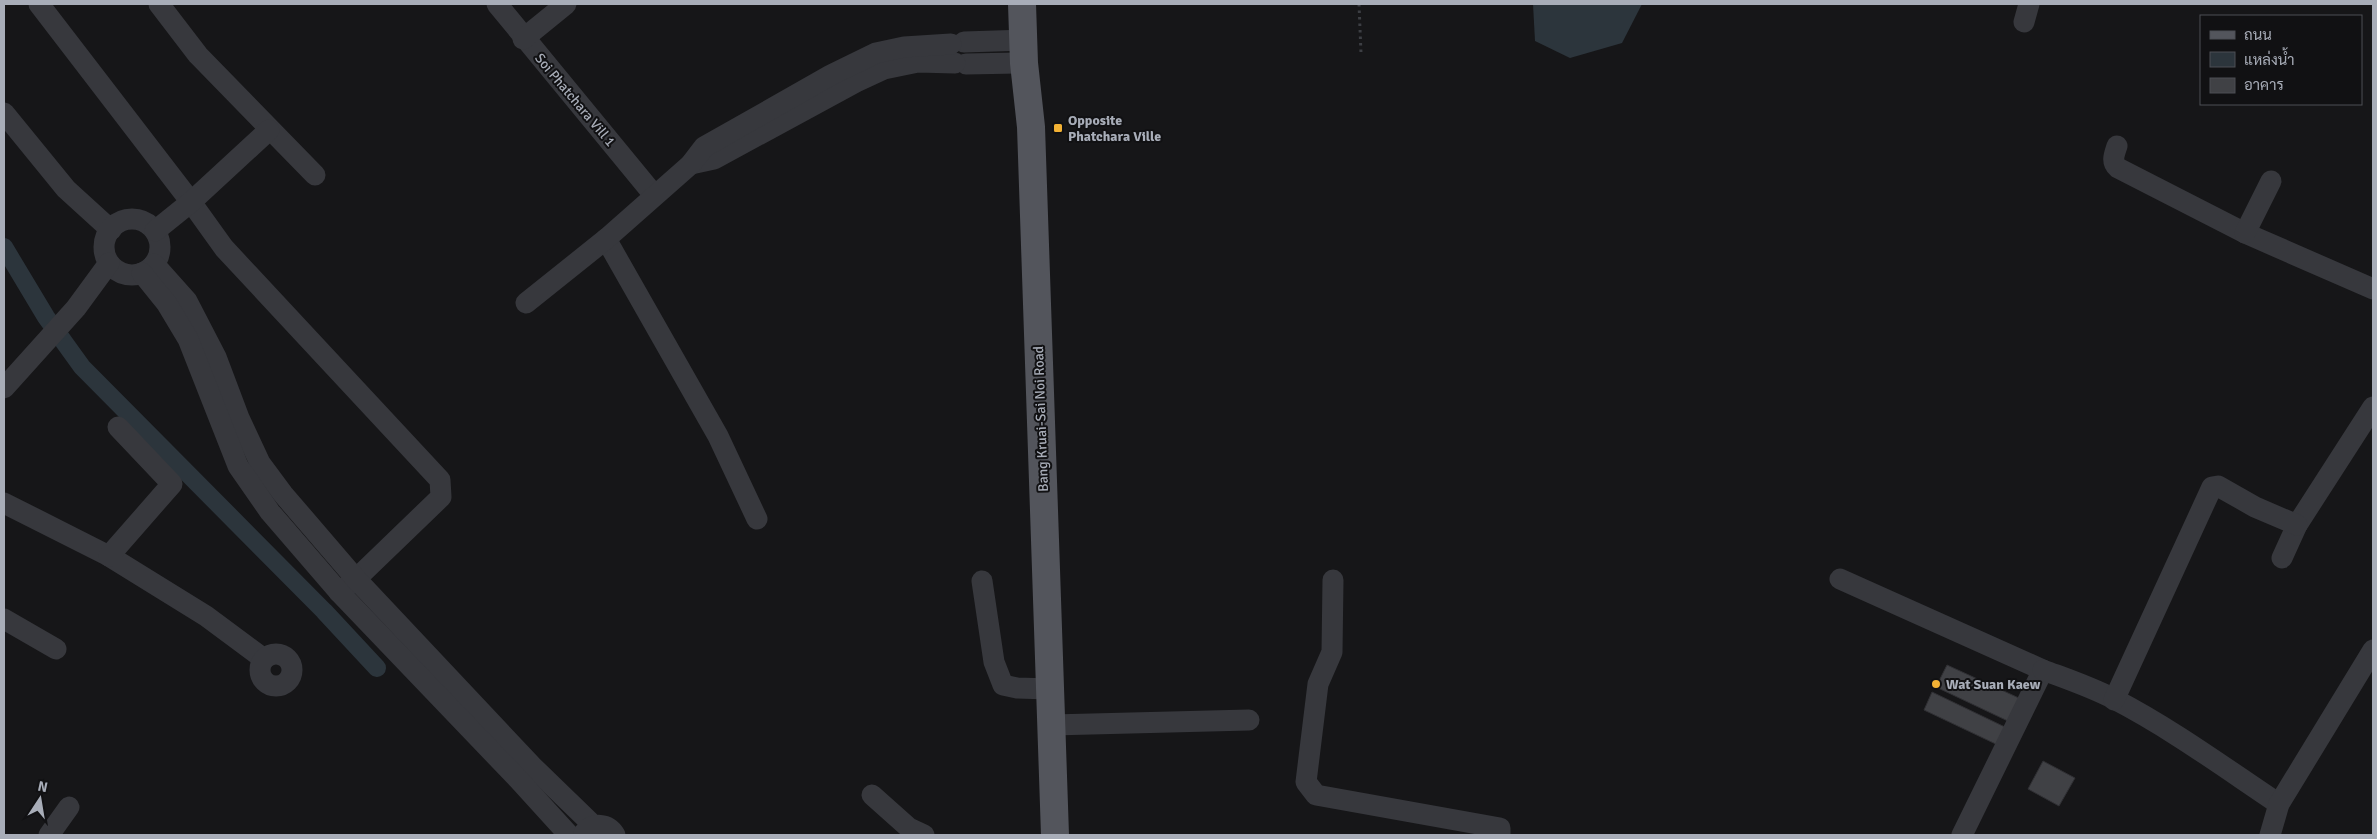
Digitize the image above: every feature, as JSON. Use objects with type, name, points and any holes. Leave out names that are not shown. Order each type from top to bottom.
[{"type":"main road","name":"Bang Kruai-Sai Noi Road","points":[[1022,4],[1024,52],[1031,127],[1055,835]]},
{"type":"street","points":[[38,4],[191,202],[224,248],[440,480],[441,497],[356,579],[339,592]]},
{"type":"street","points":[[158,4],[198,55],[269,130],[315,174]]},
{"type":"street","name":"Soi Phatchara Vill 1","points":[[496,4],[523,39],[654,195]]},
{"type":"street","points":[[523,39],[566,4]]},
{"type":"street","points":[[526,304],[606,239],[691,164],[714,159],[856,82],[880,61],[918,62],[959,53],[1024,52]]},
{"type":"street","points":[[4,113],[66,189],[110,230]]},
{"type":"street","points":[[155,231],[191,202],[269,130]]},
{"type":"street","points":[[2117,146],[2114,165],[2118,168],[2245,232],[2373,289]]},
{"type":"street","points":[[2245,232],[2271,181]]},
{"type":"street","points":[[139,220],[148,224],[155,231],[160,246],[148,269],[125,274],[109,262],[105,248],[106,238],[110,230],[120,222],[139,220]]},
{"type":"street","points":[[606,239],[718,436],[757,519]]},
{"type":"street","points":[[7,379],[32,357],[76,308],[109,262]]},
{"type":"street","points":[[148,269],[187,301],[216,357],[238,418],[260,463],[283,494],[525,773],[568,835]]},
{"type":"street","points":[[148,269],[188,339],[238,466],[270,512],[339,592],[525,773],[588,830],[608,827],[615,835]]},
{"type":"street","points":[[2282,558],[2297,525],[2373,407]]},
{"type":"street","points":[[109,556],[172,484],[118,427]]},
{"type":"street","points":[[2114,700],[2212,487],[2218,486],[2255,507],[2297,525]]},
{"type":"street","points":[[4,503],[109,556],[206,616],[264,659]]},
{"type":"street","points":[[1840,579],[2114,700],[2184,740],[2279,804]]},
{"type":"street","points":[[1334,580],[1332,652],[1318,684],[1306,782],[1316,795],[1500,828],[1500,835]]},
{"type":"street","points":[[982,581],[994,662],[1004,685],[1017,688],[1050,689]]},
{"type":"street","points":[[4,619],[56,649]]},
{"type":"street","points":[[2270,835],[2279,804],[2373,650]]},
{"type":"street","points":[[1962,835],[2043,670]]},
{"type":"street","points":[[1052,725],[1249,720]]},
{"type":"street","points":[[872,794],[909,828],[924,835]]},
{"type":"street","points":[[50,835],[68,807]]},
{"type":"path","points":[[1359,4],[1361,53]]},
{"type":"water","points":[[1533,4],[1642,4],[1622,43],[1570,58],[1535,41]]},
{"type":"building","points":[[1947,665],[2021,699],[2010,722],[1936,687]]},
{"type":"building","points":[[1932,692],[2009,729],[2000,746],[1924,710]]},
{"type":"building","points":[[2043,761],[2075,778],[2059,806],[2028,789]]},
{"type":"waterway","points":[[4,247],[46,317],[82,367],[324,611],[377,668]]},
{"type":"place","name":"Opposite Phatchara Ville","points":[[1058,128]]},
{"type":"place","name":"Wat Suan Kaew","points":[[1936,684]]}]
